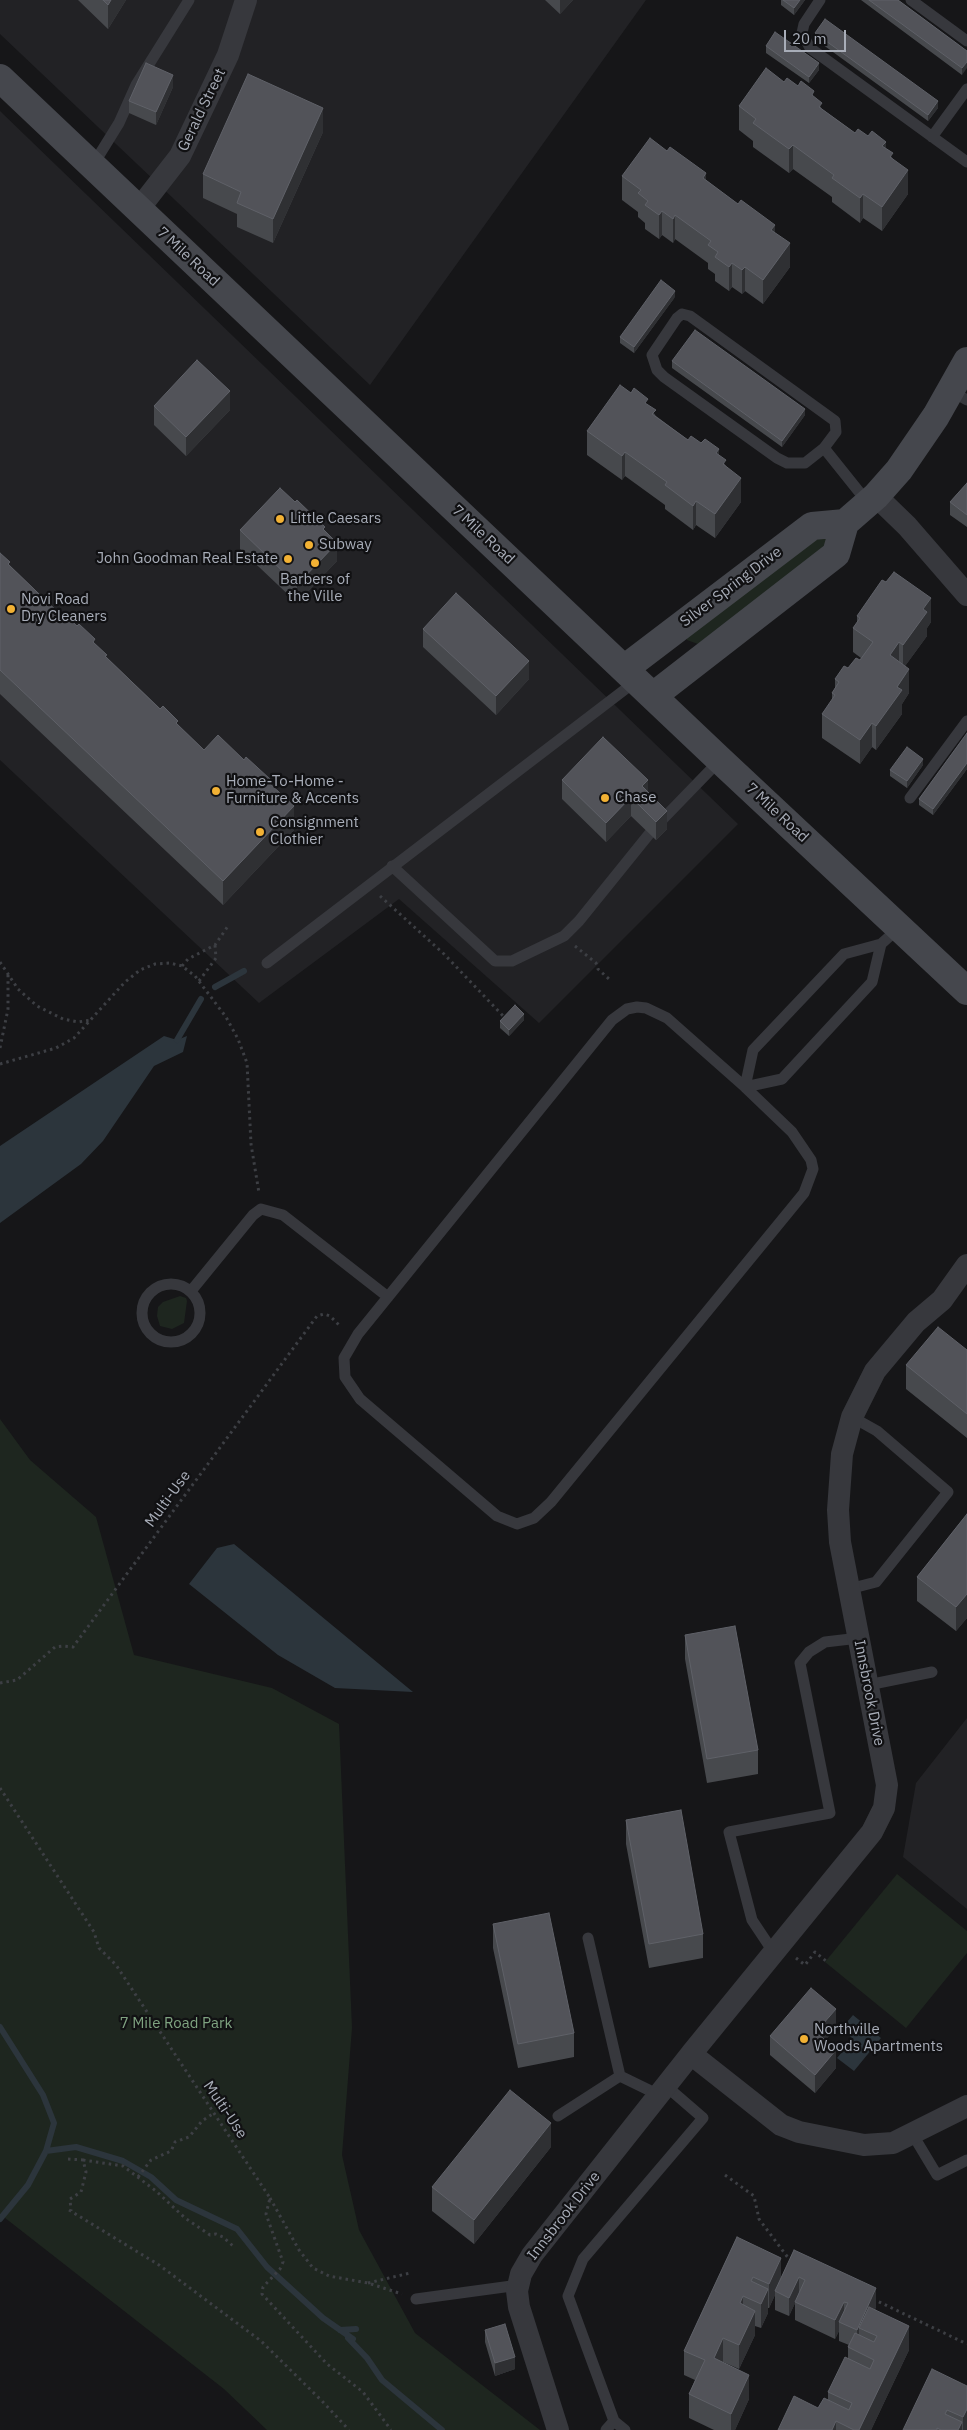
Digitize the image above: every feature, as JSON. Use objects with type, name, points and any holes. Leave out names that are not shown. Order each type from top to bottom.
[{"type":"street","name":"Gerald Street","points":[[138,210],[180,156],[228,55],[246,0]]},
{"type":"street","name":"7 Mile Road","points":[[0,78],[720,760],[891,936],[967,991]]},
{"type":"street","points":[[638,682],[836,554],[845,523],[872,500],[899,470],[959,396],[967,361]]},
{"type":"street","points":[[872,500],[907,526],[967,595]]},
{"type":"street","name":"Silver Spring Drive","points":[[638,682],[812,526],[845,523]]},
{"type":"street","name":"Innsbrook Drive","points":[[558,2430],[518,2307],[521,2274],[532,2255],[691,2054],[872,1832],[884,1808],[887,1785],[840,1542],[838,1510],[842,1454],[852,1416],[868,1384],[888,1353],[916,1322],[942,1300],[967,1264]]},
{"type":"street","name":"Innsbrook Drive","points":[[942,1300],[967,1290]]},
{"type":"street","points":[[691,2054],[767,2116],[781,2125],[800,2132],[864,2145],[880,2146],[893,2143],[913,2135],[967,2106]]},
{"type":"lane","points":[[92,166],[119,123],[136,85],[189,0]]},
{"type":"lane","points":[[820,0],[804,24],[802,32],[810,48],[967,162]]},
{"type":"lane","points":[[910,0],[967,41]]},
{"type":"lane","points":[[932,137],[967,89]]},
{"type":"lane","points":[[679,315],[690,316],[835,421],[836,432],[824,448],[805,463],[787,463],[664,377],[657,370],[652,355],[679,315]]},
{"type":"lane","points":[[824,448],[872,500]]},
{"type":"lane","points":[[268,963],[392,866],[638,682]]},
{"type":"lane","points":[[910,798],[967,722]]},
{"type":"lane","points":[[660,822],[720,760]]},
{"type":"lane","points":[[392,866],[487,955],[495,961],[512,961],[564,936],[580,921],[650,833]]},
{"type":"lane","points":[[745,1087],[753,1050],[844,954],[891,936]]},
{"type":"lane","points":[[745,1087],[782,1079],[872,982],[891,936]]},
{"type":"lane","points":[[637,1007],[646,1008],[667,1018],[745,1087],[792,1132],[811,1160],[812,1169],[804,1193],[551,1502],[534,1518],[517,1524],[498,1516],[360,1399],[345,1377],[344,1358],[358,1334],[612,1020],[627,1009],[637,1007]]},
{"type":"lane","points":[[191,1291],[253,1215],[261,1209],[283,1215],[388,1297]]},
{"type":"lane","points":[[174,1284],[191,1291],[198,1299],[201,1309],[201,1319],[197,1329],[182,1341],[171,1343],[153,1337],[147,1330],[142,1312],[149,1294],[156,1288],[174,1284]]},
{"type":"lane","points":[[849,1589],[876,1582],[948,1492],[877,1431],[852,1416]]},
{"type":"lane","points":[[777,1949],[752,1920],[729,1832],[830,1813],[800,1663],[809,1652],[825,1642],[859,1638]]},
{"type":"lane","points":[[868,1685],[932,1672]]},
{"type":"lane","points":[[588,1938],[620,2076]]},
{"type":"lane","points":[[620,2076],[663,2090],[703,2118],[583,2259],[568,2296],[610,2426],[625,2430]]},
{"type":"lane","points":[[558,2116],[620,2076]]},
{"type":"lane","points":[[913,2135],[937,2175],[967,2160]]},
{"type":"lane","points":[[416,2299],[519,2285]]},
{"type":"path","points":[[368,886],[438,948],[507,1020]]},
{"type":"path","points":[[182,966],[188,959],[215,946],[228,926]]},
{"type":"path","points":[[564,936],[596,963],[598,969],[610,980]]},
{"type":"path","points":[[199,981],[216,958],[215,946]]},
{"type":"path","points":[[0,962],[18,989],[37,1006],[64,1019],[78,1022],[91,1020]]},
{"type":"path","points":[[0,1064],[56,1048],[74,1038],[125,982],[140,970],[155,964],[170,962],[182,966],[199,981],[226,1017],[238,1039],[247,1063],[251,1144],[261,1209]]},
{"type":"path","points":[[0,1048],[8,1009],[8,975]]},
{"type":"path","name":"Multi-Use","points":[[0,1684],[17,1680],[55,1647],[73,1647],[317,1316],[324,1314],[330,1316],[339,1325]]},
{"type":"path","name":"Multi-Use","points":[[0,1788],[94,1932],[99,1948],[116,1965],[270,2198],[299,2250],[313,2268],[329,2276],[368,2283],[416,2299]]},
{"type":"path","points":[[777,1949],[805,1965],[815,1952],[826,1961]]},
{"type":"path","points":[[138,2177],[151,2160],[171,2151],[175,2142],[189,2137],[202,2121],[214,2113]]},
{"type":"path","points":[[68,2159],[123,2166],[185,2218],[210,2235],[216,2234],[223,2237],[233,2246]]},
{"type":"path","points":[[83,2160],[86,2178],[81,2192],[70,2199],[70,2211],[159,2265],[253,2335],[322,2401],[349,2430]]},
{"type":"path","points":[[725,2175],[754,2196],[759,2219],[789,2259],[798,2263]]},
{"type":"path","points":[[270,2198],[266,2214],[282,2257],[280,2269],[262,2291],[271,2305],[327,2364],[359,2388],[391,2430]]},
{"type":"path","points":[[368,2283],[410,2273]]},
{"type":"path","points":[[869,2297],[967,2344]]},
{"type":"shaded area","points":[[0,0],[646,0],[370,385],[0,34]]},
{"type":"shaded area","points":[[0,111],[738,824],[539,1023],[399,899],[259,1003],[0,760]]},
{"type":"shaded area","points":[[164,1036],[177,1040],[187,1036],[183,1052],[154,1066],[103,1141],[81,1164],[0,1223],[0,1146]]},
{"type":"shaded area","points":[[234,1544],[413,1692],[335,1688],[278,1655],[189,1584],[217,1548]]},
{"type":"shaded area","points":[[967,1718],[967,1909],[903,1857],[916,1783]]},
{"type":"shaded area","points":[[853,2015],[881,2038],[854,2071],[837,2058],[853,2039],[841,2029]]},
{"type":"green space","points":[[817,534],[827,536],[827,548],[698,644],[687,640],[685,635]]},
{"type":"green space","points":[[180,1296],[186,1298],[187,1301],[184,1323],[172,1329],[160,1326],[157,1316],[158,1307],[163,1302]]},
{"type":"green space","name":"7 Mile Road Park","points":[[0,1419],[30,1460],[96,1517],[134,1655],[272,1688],[339,1724],[352,2028],[342,2155],[359,2230],[415,2333],[540,2430],[267,2430],[224,2389],[0,2214]]},
{"type":"green space","points":[[897,1874],[967,1931],[967,1953],[906,2028],[825,1962]]},
{"type":"building","points":[[103,0],[111,0],[108,5]]},
{"type":"building","points":[[783,0],[800,0],[794,8]]},
{"type":"building","points":[[869,0],[898,0],[967,51],[967,62],[962,68]]},
{"type":"building","points":[[825,19],[938,101],[928,115],[815,33]]},
{"type":"building","points":[[775,32],[819,63],[809,77],[766,46]]},
{"type":"building","points":[[146,63],[173,75],[156,112],[129,101]]},
{"type":"building","points":[[766,68],[784,82],[787,78],[798,86],[801,81],[814,91],[812,95],[822,103],[819,107],[855,133],[858,129],[868,136],[872,131],[886,142],[882,146],[893,153],[890,157],[908,170],[882,207],[863,194],[860,198],[832,178],[834,175],[793,145],[789,149],[753,123],[756,119],[739,106]]},
{"type":"building","points":[[248,74],[323,108],[273,219],[237,203],[241,192],[203,174]]},
{"type":"building","points":[[650,138],[667,151],[670,147],[706,173],[703,178],[738,204],[741,200],[775,225],[771,230],[790,243],[763,280],[745,267],[742,270],[732,263],[729,267],[715,257],[718,252],[708,245],[711,241],[675,215],[673,219],[662,211],[659,215],[645,205],[648,201],[638,193],[641,190],[622,176]]},
{"type":"building","points":[[661,280],[675,291],[634,347],[620,337]]},
{"type":"building","points":[[695,330],[805,409],[782,441],[672,361]]},
{"type":"building","points":[[197,360],[230,391],[186,437],[154,406]]},
{"type":"building","points":[[620,385],[631,393],[634,388],[648,399],[645,403],[656,410],[652,414],[688,440],[691,436],[701,443],[705,439],[719,449],[716,453],[726,460],[723,464],[741,478],[715,514],[696,501],[693,506],[665,485],[667,482],[625,452],[622,456],[587,431]]},
{"type":"building","points":[[967,483],[967,515],[950,502]]},
{"type":"building","points":[[280,488],[295,502],[297,500],[325,527],[323,529],[337,543],[297,585],[240,530]]},
{"type":"building","points":[[0,553],[10,562],[8,564],[63,617],[65,615],[77,626],[79,624],[95,639],[93,642],[107,655],[105,656],[160,709],[163,706],[178,721],[176,723],[204,750],[218,735],[244,760],[246,757],[270,779],[267,781],[294,806],[223,881],[0,670]]},
{"type":"building","points":[[894,572],[931,598],[923,609],[927,612],[903,645],[899,642],[890,655],[909,669],[897,687],[902,690],[876,726],[872,723],[860,740],[822,714],[835,695],[832,693],[839,682],[835,679],[844,666],[848,668],[856,658],[860,660],[873,642],[853,628],[860,618],[857,616],[882,580],[886,582]]},
{"type":"building","points":[[456,593],[529,661],[496,696],[423,629]]},
{"type":"building","points":[[967,733],[967,763],[933,809],[919,799]]},
{"type":"building","points":[[603,737],[648,780],[642,786],[667,811],[656,822],[631,797],[606,823],[562,780]]},
{"type":"building","points":[[907,747],[923,759],[907,781],[890,770]]},
{"type":"building","points":[[515,1005],[524,1014],[509,1030],[500,1021]]},
{"type":"building","points":[[938,1327],[967,1350],[967,1414],[906,1365]]},
{"type":"building","points":[[967,1514],[967,1594],[956,1607],[917,1577]]},
{"type":"building","points":[[735,1626],[758,1750],[707,1759],[685,1635]]},
{"type":"building","points":[[681,1810],[703,1934],[649,1944],[626,1820]]},
{"type":"building","points":[[549,1913],[574,2033],[518,2044],[493,1924]]},
{"type":"building","points":[[811,1988],[836,2009],[816,2032],[836,2050],[815,2075],[770,2036]]},
{"type":"building","points":[[510,2090],[551,2123],[474,2220],[432,2187]]},
{"type":"building","points":[[737,2237],[781,2258],[769,2284],[753,2277],[751,2281],[768,2289],[761,2304],[743,2296],[740,2303],[755,2311],[739,2345],[723,2338],[714,2358],[749,2375],[731,2414],[689,2394],[705,2360],[684,2351]]},
{"type":"building","points":[[794,2250],[876,2288],[857,2330],[839,2322],[848,2303],[844,2302],[835,2320],[795,2302],[805,2280],[799,2277],[789,2298],[775,2291]]},
{"type":"building","points":[[869,2307],[909,2326],[859,2430],[854,2430],[836,2421],[832,2430],[778,2430],[794,2396],[818,2408],[824,2398],[849,2410],[852,2403],[828,2392],[845,2357],[870,2369],[874,2360],[848,2347],[855,2333],[874,2342],[877,2336],[859,2328]]},
{"type":"building","points":[[505,2324],[515,2357],[495,2363],[485,2330]]},
{"type":"building","points":[[932,2369],[967,2386],[967,2409],[963,2417],[947,2410],[945,2414],[962,2422],[958,2430],[941,2430],[937,2428],[937,2430],[903,2430]]},
{"type":"waterway","points":[[215,987],[244,971]]},
{"type":"waterway","points":[[177,1040],[201,999]]},
{"type":"waterway","points":[[0,2027],[43,2095],[54,2123],[46,2151],[28,2185],[0,2219]]},
{"type":"waterway","points":[[46,2151],[76,2147],[123,2161],[151,2177],[176,2200],[237,2229],[267,2267],[323,2318],[353,2339]]},
{"type":"waterway","points":[[340,2330],[356,2329]]},
{"type":"waterway","points":[[348,2338],[367,2358],[382,2380],[442,2430]]},
{"type":"place","name":"Little Caesars","points":[[280,519]]},
{"type":"place","name":"Subway","points":[[309,545]]},
{"type":"place","name":"John Goodman Real Estate","points":[[288,559]]},
{"type":"place","name":"Barbers of the Ville","points":[[315,563]]},
{"type":"place","name":"Novi Road Dry Cleaners","points":[[11,609]]},
{"type":"place","name":"Home-To-Home - Furniture & Accents","points":[[216,791]]},
{"type":"place","name":"Chase","points":[[605,798]]},
{"type":"place","name":"Consignment Clothier","points":[[260,832]]},
{"type":"place","name":"Northville Woods Apartments","points":[[804,2039]]}]
